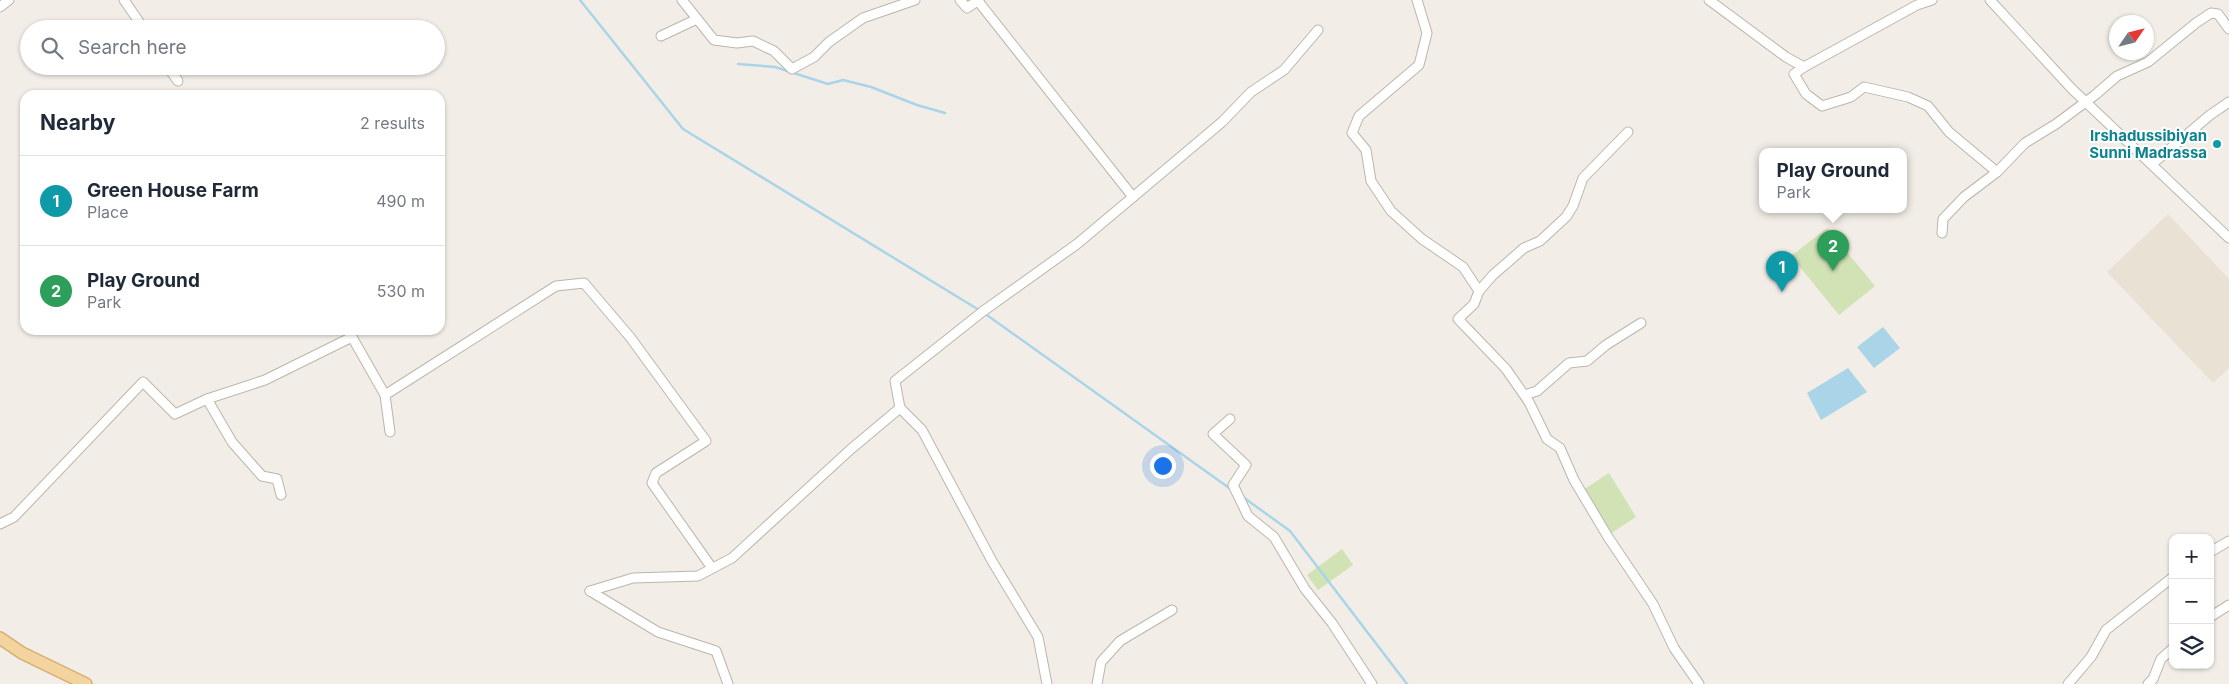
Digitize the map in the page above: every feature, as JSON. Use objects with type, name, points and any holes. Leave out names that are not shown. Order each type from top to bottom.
[{"type":"main road","points":[[0,638],[22,653],[86,684]]},
{"type":"street","points":[[0,8],[9,0]]},
{"type":"street","points":[[124,0],[138,20]]},
{"type":"street","points":[[682,0],[714,40],[737,43],[753,41],[774,51],[792,69],[814,57],[829,42],[863,18],[915,0]]},
{"type":"street","points":[[960,0],[967,8],[978,0],[1134,197]]},
{"type":"street","points":[[1417,0],[1427,33],[1419,65],[1359,116],[1352,133],[1366,150],[1371,181],[1391,211],[1422,239],[1463,267],[1479,290]]},
{"type":"street","points":[[1709,0],[1786,57],[1804,67]]},
{"type":"street","points":[[1932,0],[1917,5],[1794,74],[1806,94],[1822,106],[1851,97],[1864,87],[1908,97],[1928,106],[1949,132],[1997,172]]},
{"type":"street","points":[[1990,0],[2029,45],[2229,238]]},
{"type":"street","points":[[1942,233],[1943,219],[1964,197],[1997,172],[2025,142],[2056,124],[2117,76],[2148,62],[2211,13],[2218,14],[2229,29]]},
{"type":"street","points":[[660,36],[697,19]]},
{"type":"street","points":[[1047,684],[1038,637],[992,560],[922,430],[900,408],[895,380],[904,371],[982,312],[1077,244],[1134,197],[1222,122],[1251,92],[1284,70],[1318,30]]},
{"type":"street","points":[[174,75],[178,81]]},
{"type":"street","points":[[2152,164],[2210,115],[2229,102]]},
{"type":"street","points":[[1628,132],[1583,178],[1573,206],[1566,217],[1540,241],[1524,248],[1493,275],[1479,290],[1474,304],[1458,319],[1506,369],[1525,395],[1547,438],[1560,448],[1574,480],[1608,538],[1653,604],[1674,648],[1699,684]]},
{"type":"street","points":[[385,395],[556,286],[584,283],[630,338],[706,441],[656,473],[652,483],[712,568]]},
{"type":"street","points":[[1525,395],[1537,391],[1569,363],[1587,361],[1641,323]]},
{"type":"street","points":[[0,524],[14,517],[143,382],[175,414],[207,399],[265,380],[352,337],[385,395],[390,432]]},
{"type":"street","points":[[207,399],[232,442],[262,476],[277,480],[281,495]]},
{"type":"street","points":[[728,684],[716,652],[658,632],[590,591],[633,578],[698,576],[732,558],[851,449],[900,408]]},
{"type":"street","points":[[1230,419],[1213,434],[1246,465],[1234,486],[1248,516],[1274,537],[1305,589],[1332,623],[1372,684]]},
{"type":"street","points":[[2214,550],[2229,541]]},
{"type":"street","points":[[2068,684],[2091,657],[2106,630],[2170,579]]},
{"type":"street","points":[[2214,614],[2229,605]]},
{"type":"street","points":[[1097,684],[1101,662],[1120,641],[1172,610]]},
{"type":"street","points":[[2148,684],[2153,680],[2161,659],[2169,652]]},
{"type":"shaded area","points":[[2168,214],[2229,279],[2229,368],[2213,383],[2107,272]]},
{"type":"green space","points":[[1827,228],[1875,286],[1839,315],[1791,256]]},
{"type":"green space","points":[[1609,473],[1636,517],[1610,534],[1583,490]]},
{"type":"green space","points":[[1342,549],[1353,565],[1318,590],[1307,575]]},
{"type":"water","points":[[1883,327],[1900,348],[1874,368],[1857,347]]},
{"type":"water","points":[[1848,368],[1867,392],[1821,420],[1807,393]]},
{"type":"waterway","points":[[580,0],[683,129],[979,310]]},
{"type":"waterway","points":[[738,64],[775,67],[828,84],[843,80],[871,87],[917,105],[945,113]]},
{"type":"waterway","points":[[984,313],[1232,490]]},
{"type":"waterway","points":[[1243,497],[1290,531],[1407,684]]},
{"type":"place","name":"Irshadussibiyan Sunni Madrassa","points":[[2217,144]]},
{"type":"place","name":"Play Ground","points":[[1833,271]]},
{"type":"place","name":"Green House Farm","points":[[1782,292]]}]
